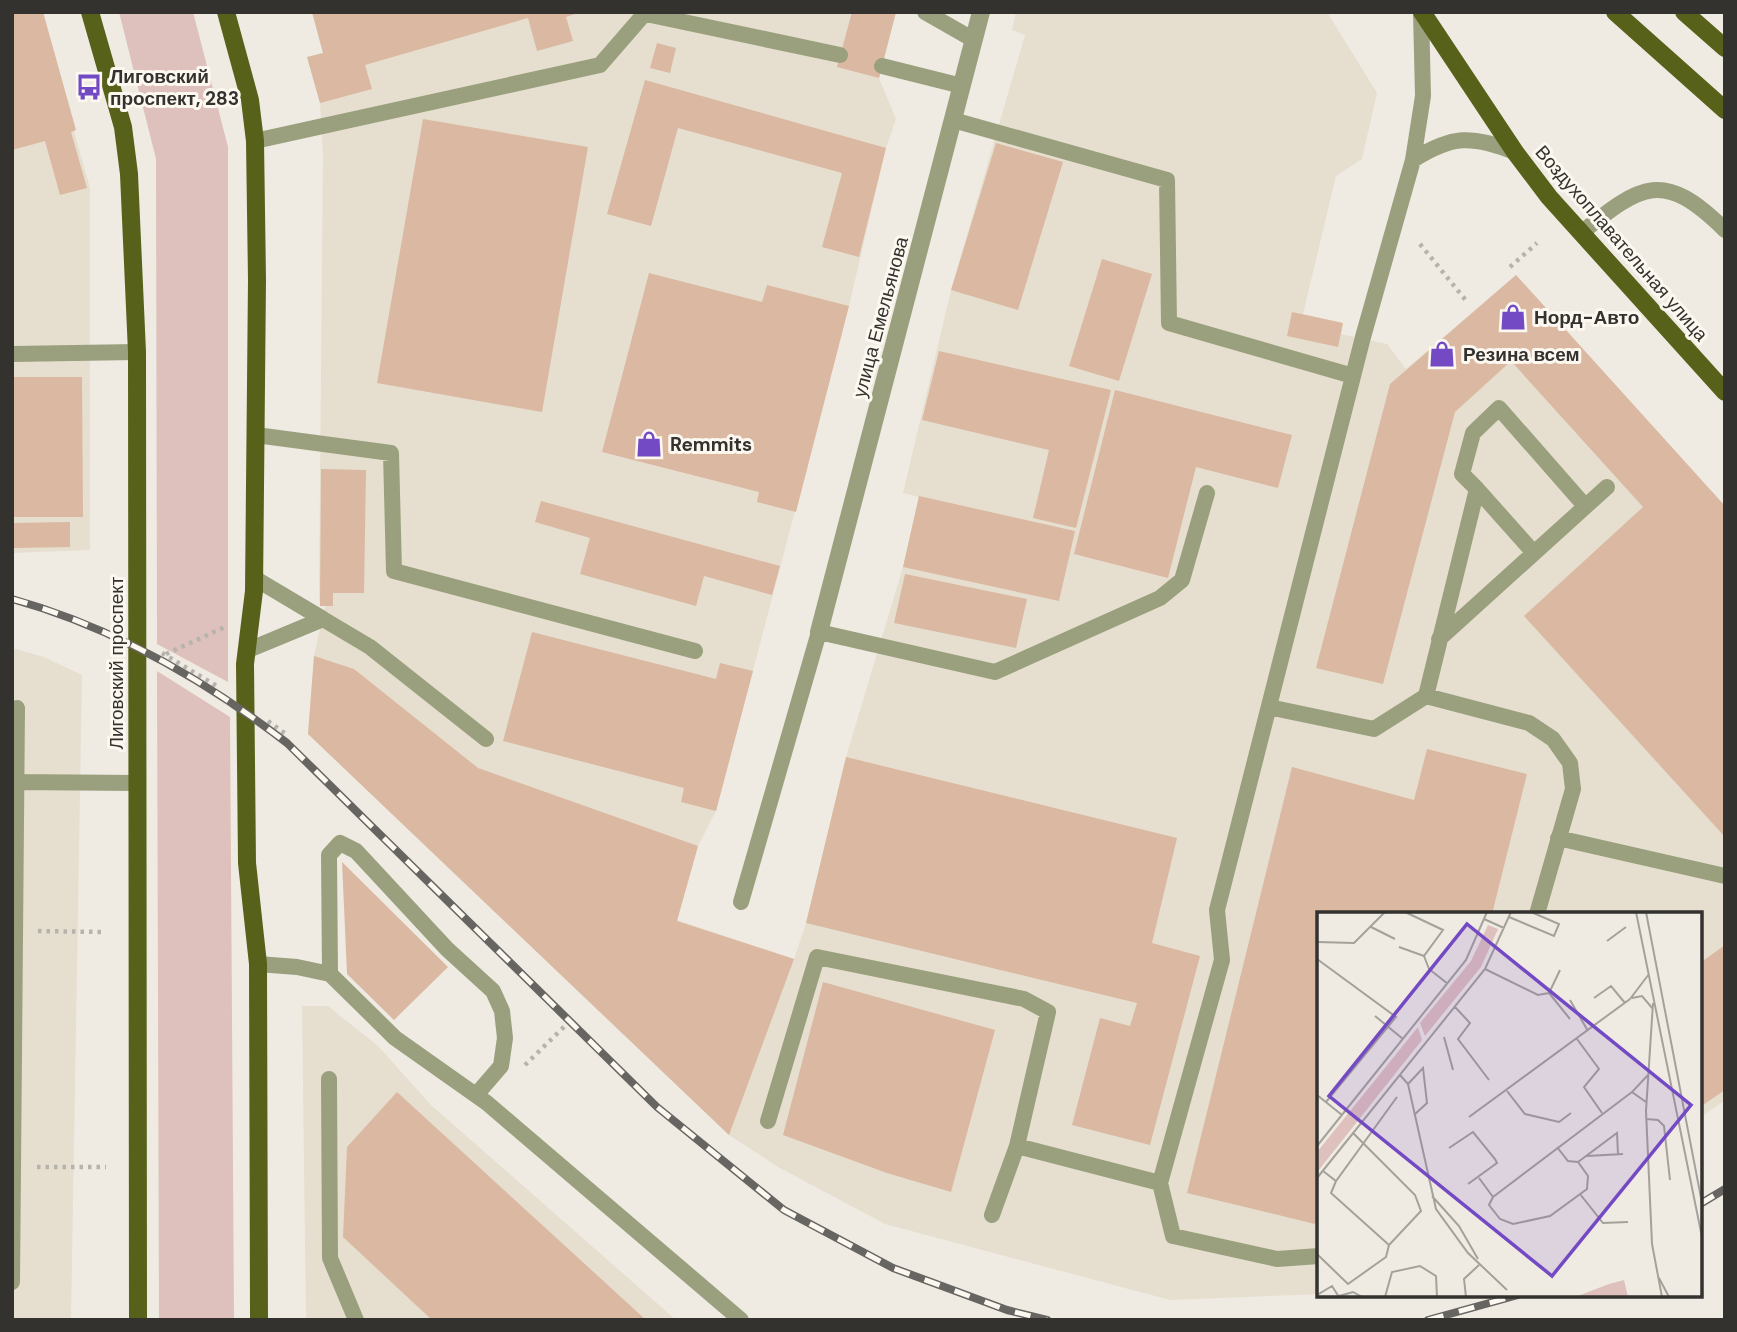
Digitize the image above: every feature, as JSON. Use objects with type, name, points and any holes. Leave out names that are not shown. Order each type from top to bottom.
[{"type":"main road","name":"Лиговский проспект","points":[[90,12],[123,127],[129,174],[137,352],[138,1320]]},
{"type":"main road","points":[[226,12],[250,100],[255,141],[254,578],[246,651],[245,704],[247,863],[258,964],[259,1320]]},
{"type":"main road","name":"Воздухоплавательная улица","points":[[1422,12],[1515,152],[1581,233],[1725,392]]},
{"type":"main road","points":[[1615,12],[1725,110]]},
{"type":"main road","points":[[1684,12],[1725,48]]},
{"type":"street","name":"улица Емельянова","points":[[819,632],[981,12]]},
{"type":"lane","points":[[925,12],[974,40]]},
{"type":"lane","points":[[1317,1256],[1277,1259],[1172,1236],[1160,1183],[1222,960],[1217,910],[1353,376],[1413,160],[1423,96],[1422,12]]},
{"type":"lane","points":[[255,141],[600,65],[646,13],[841,55]]},
{"type":"lane","points":[[882,66],[962,86]]},
{"type":"lane","points":[[953,120],[1167,180],[1169,323],[1353,376]]},
{"type":"lane","points":[[1413,160],[1435,146],[1457,139],[1490,142],[1515,152]]},
{"type":"lane","points":[[1581,233],[1639,191],[1656,190],[1673,192],[1688,200],[1725,230]]},
{"type":"lane","points":[[12,354],[137,352]]},
{"type":"lane","points":[[1534,553],[1462,474],[1473,433],[1499,408],[1585,506]]},
{"type":"lane","points":[[256,435],[391,453],[394,571],[695,651]]},
{"type":"lane","points":[[1439,639],[1608,487]]},
{"type":"lane","points":[[1269,707],[1374,729],[1426,696],[1477,489]]},
{"type":"lane","points":[[741,902],[819,632],[995,672],[1160,598],[1182,580],[1207,493]]},
{"type":"lane","points":[[254,578],[370,647],[486,739]]},
{"type":"lane","points":[[246,651],[323,619]]},
{"type":"lane","points":[[1426,696],[1529,723],[1553,739],[1570,763],[1573,789],[1537,912]]},
{"type":"lane","points":[[12,709],[18,708],[15,782],[12,1282]]},
{"type":"lane","points":[[15,782],[138,783]]},
{"type":"lane","points":[[1558,838],[1725,876]]},
{"type":"lane","points":[[330,974],[329,855],[340,843],[356,851],[447,949],[493,991],[503,1024],[501,1066],[476,1095]]},
{"type":"lane","points":[[768,1121],[817,957],[1024,999],[1048,1012],[1017,1146],[992,1215]]},
{"type":"lane","points":[[258,964],[297,967],[330,974],[395,1038],[476,1095],[741,1320]]},
{"type":"lane","points":[[329,1079],[330,1258],[356,1320]]},
{"type":"lane","points":[[1017,1146],[1160,1183]]},
{"type":"path","points":[[1510,267],[1537,243]]},
{"type":"path","points":[[1420,244],[1468,303]]},
{"type":"path","points":[[165,655],[251,612]]},
{"type":"path","points":[[137,639],[245,704],[287,735]]},
{"type":"path","points":[[16,931],[105,932]]},
{"type":"path","points":[[13,1166],[106,1167]]},
{"type":"shaded area","points":[[12,12],[40,12],[90,188],[90,550],[12,553]]},
{"type":"shaded area","points":[[119,12],[193,12],[228,147],[228,682],[157,644],[156,159]]},
{"type":"shaded area","points":[[312,12],[896,12],[879,78],[896,119],[886,148],[849,306],[716,811],[698,846],[677,920],[794,959],[806,923],[846,757],[903,567],[919,497],[903,493],[951,290],[1025,35],[1012,30],[1016,12],[1327,12],[1377,93],[1362,159],[1336,176],[1303,314],[1343,323],[1341,334],[1387,344],[1406,369],[1516,275],[1725,506],[1725,1100],[1702,1117],[1702,912],[1317,912],[1317,1294],[1170,1300],[885,1224],[778,1167],[729,1135],[308,734],[314,656],[325,606],[320,606],[319,593],[323,155],[320,103],[307,57],[323,53]]},
{"type":"shaded area","points":[[12,648],[44,657],[82,675],[71,1320],[12,1320]]},
{"type":"shaded area","points":[[157,671],[230,717],[234,1320],[159,1320]]},
{"type":"shaded area","points":[[302,1006],[328,1006],[378,1046],[431,1105],[676,1320],[306,1320]]},
{"type":"building","points":[[12,12],[43,12],[76,130],[71,132],[87,188],[60,195],[45,141],[12,150]]},
{"type":"building","points":[[312,12],[578,13],[566,17],[573,41],[537,51],[528,18],[365,65],[372,89],[320,103],[307,57],[323,53]]},
{"type":"building","points":[[852,12],[896,12],[879,78],[837,67]]},
{"type":"building","points":[[657,43],[676,48],[670,73],[650,68]]},
{"type":"building","points":[[645,80],[886,148],[859,257],[822,247],[842,173],[678,128],[651,226],[607,214]]},
{"type":"building","points":[[423,119],[588,147],[542,412],[377,383]]},
{"type":"building","points":[[996,143],[1063,162],[1018,310],[951,290]]},
{"type":"building","points":[[1102,259],[1152,274],[1119,381],[1069,366]]},
{"type":"building","points":[[649,273],[762,302],[767,285],[849,306],[796,512],[757,502],[759,492],[602,452]]},
{"type":"building","points":[[1516,275],[1725,506],[1725,837],[1524,616],[1643,507],[1511,361],[1455,412],[1383,684],[1316,668],[1390,384]]},
{"type":"building","points":[[1292,312],[1343,323],[1338,347],[1287,336]]},
{"type":"building","points":[[939,351],[1111,390],[1076,528],[1033,518],[1049,450],[922,420]]},
{"type":"building","points":[[12,377],[82,377],[83,517],[12,517]]},
{"type":"building","points":[[1115,390],[1292,435],[1278,488],[1196,467],[1168,578],[1074,554]]},
{"type":"building","points":[[321,469],[366,470],[364,593],[333,593],[333,606],[320,606]]},
{"type":"building","points":[[919,496],[1075,531],[1059,601],[903,567]]},
{"type":"building","points":[[541,501],[780,566],[772,595],[704,576],[696,606],[580,574],[590,538],[535,522]]},
{"type":"building","points":[[70,522],[70,547],[12,548],[12,523]]},
{"type":"building","points":[[905,574],[1027,599],[1016,648],[894,623]]},
{"type":"building","points":[[532,632],[716,679],[720,663],[753,671],[716,811],[681,802],[684,788],[503,741]]},
{"type":"building","points":[[314,656],[354,669],[478,768],[698,846],[677,921],[794,959],[729,1135],[308,734]]},
{"type":"building","points":[[1427,749],[1527,774],[1492,912],[1317,912],[1315,1224],[1187,1193],[1292,767],[1414,800]]},
{"type":"building","points":[[846,757],[1177,838],[1152,943],[1200,956],[1150,1145],[1072,1125],[1100,1018],[1130,1026],[1137,1003],[806,923]]},
{"type":"building","points":[[342,862],[448,967],[394,1020],[347,974]]},
{"type":"building","points":[[1725,945],[1725,1090],[1702,1106],[1702,962]]},
{"type":"building","points":[[823,982],[995,1030],[951,1192],[887,1173],[783,1135]]},
{"type":"building","points":[[397,1092],[646,1320],[432,1320],[343,1237],[347,1147]]},
{"type":"railway","points":[[12,599],[86,624],[157,658],[224,698],[287,743],[657,1107],[784,1210],[893,1268],[1007,1310],[1047,1320]]},
{"type":"railway","points":[[1702,1203],[1725,1189]]},
{"type":"railway","points":[[1428,1320],[1511,1297]]},
{"type":"place","name":"Лиговский проспект, 283","points":[[89,87]]},
{"type":"place","name":"Норд-Авто","points":[[1513,317]]},
{"type":"place","name":"Резина всем","points":[[1442,354]]},
{"type":"place","name":"Remmits","points":[[649,444]]}]
